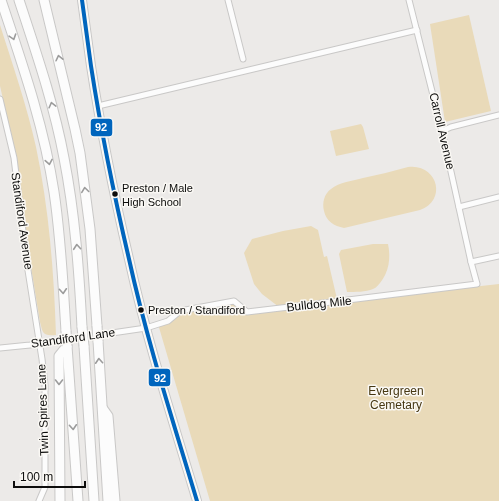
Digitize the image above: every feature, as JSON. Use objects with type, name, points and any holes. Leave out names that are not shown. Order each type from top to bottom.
[{"type":"highway","points":[[1,0],[40,123],[48,156],[54,193],[60,242],[78,501]]},
{"type":"highway","points":[[19,0],[46,83],[64,156],[75,227],[94,501]]},
{"type":"highway","points":[[44,0],[76,129],[90,229],[108,501]]},
{"type":"highway","points":[[60,501],[59,356],[67,346]]},
{"type":"highway","points":[[103,409],[108,416],[115,501]]},
{"type":"main road","points":[[82,0],[98,106],[129,260],[160,379],[197,501]]},
{"type":"street","points":[[228,0],[243,59]]},
{"type":"street","name":"Carroll Avenue","points":[[409,0],[442,131],[471,262]]},
{"type":"street","points":[[98,106],[417,30]]},
{"type":"street","name":"Standiford Avenue","points":[[0,99],[14,158],[27,264],[40,343]]},
{"type":"street","points":[[442,131],[451,127],[499,115]]},
{"type":"street","points":[[459,207],[499,197]]},
{"type":"street","points":[[471,262],[499,256]]},
{"type":"street","name":"Bulldog Mile","points":[[146,328],[168,320],[180,311],[234,301],[247,312],[477,284],[471,262]]},
{"type":"street","name":"Standiford Lane","points":[[0,348],[146,328]]},
{"type":"street","name":"Twin Spires Lane","points":[[40,343],[45,385],[45,487],[40,501]]},
{"type":"green space","points":[[469,15],[491,111],[445,122],[430,24]]},
{"type":"green space","points":[[0,25],[20,86],[41,170],[50,241],[56,335],[48,335],[44,333],[40,322],[16,156],[0,86]]},
{"type":"green space","points":[[361,124],[369,149],[336,156],[330,131]]},
{"type":"green space","points":[[408,167],[418,167],[432,176],[436,191],[434,198],[429,205],[420,210],[344,228],[334,224],[325,215],[323,202],[327,193],[334,187],[346,182]]},
{"type":"green space","points":[[311,226],[318,230],[324,257],[327,256],[337,299],[279,307],[262,294],[254,284],[244,253],[252,239]]},
{"type":"green space","points":[[373,244],[388,244],[388,265],[383,279],[373,289],[347,292],[339,254],[341,250]]},
{"type":"green space","name":"Evergreen Cemetary","points":[[499,284],[499,501],[210,501],[158,324],[168,321],[180,311],[234,301],[247,312]]},
{"type":"transit line","name":"92","points":[[82,0],[99,115],[123,235],[152,351],[197,501]]},
{"type":"place","name":"Preston / Male High School","points":[[115,194]]},
{"type":"place","name":"Preston / Standiford","points":[[141,310]]}]
